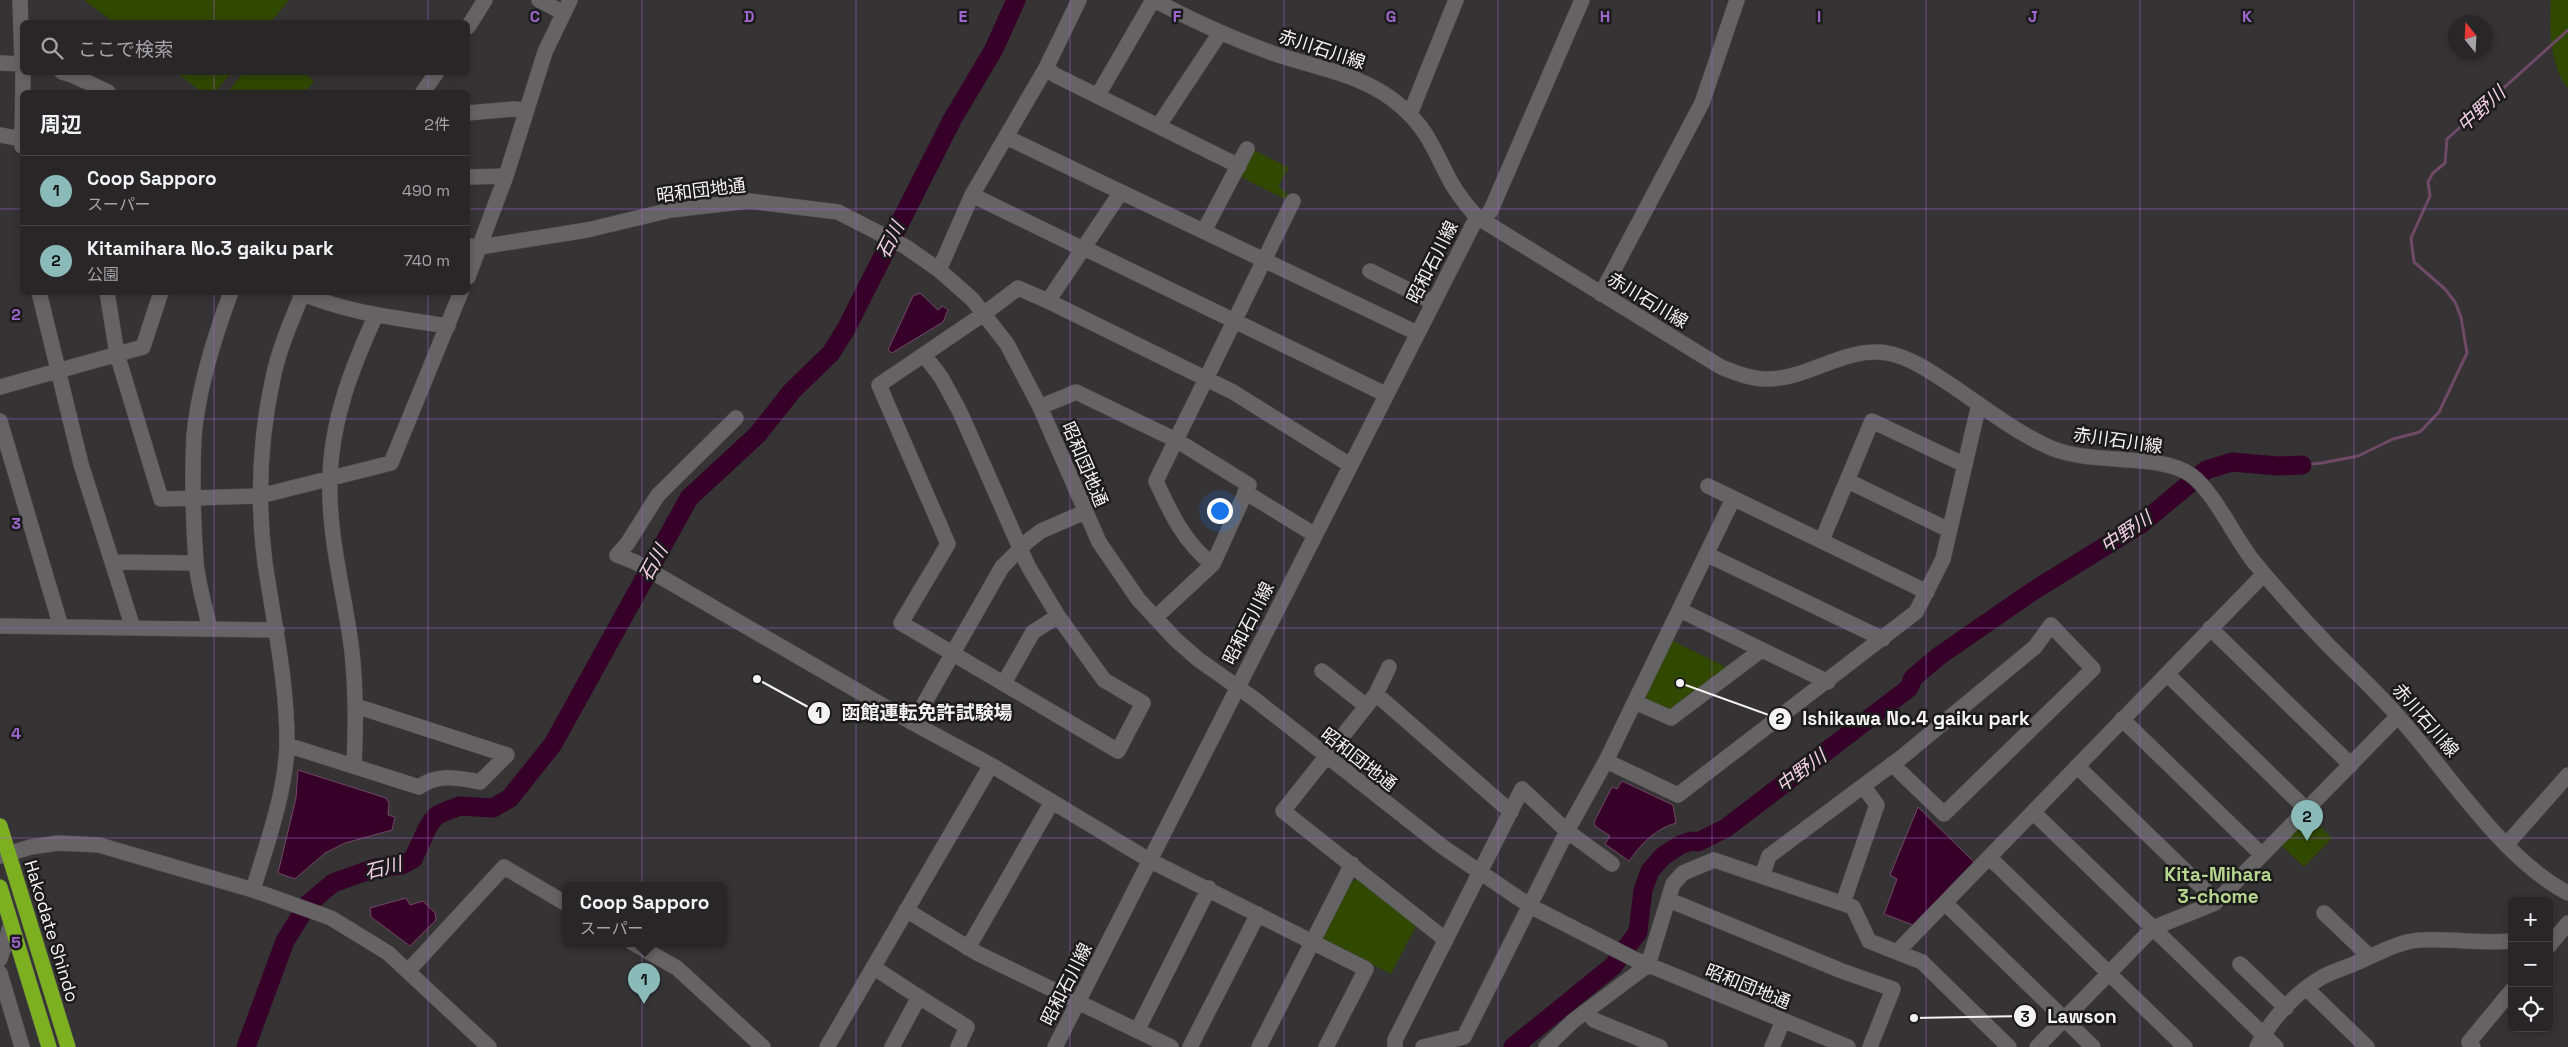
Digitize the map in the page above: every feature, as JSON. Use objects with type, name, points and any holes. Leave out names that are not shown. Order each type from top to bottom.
[{"type":"highway","name":"Hakodate Shindo","points":[[0,826],[4,854],[68,1047]]},
{"type":"highway","name":"Hakodate Shindo","points":[[0,887],[49,1047]]},
{"type":"street","points":[[20,0],[21,20]]},
{"type":"street","points":[[470,24],[485,0]]},
{"type":"street","points":[[470,267],[474,247],[506,176],[545,52],[567,6],[539,0]]},
{"type":"street","points":[[938,270],[972,195],[1046,68],[1079,0]]},
{"type":"street","points":[[1098,95],[1153,0]]},
{"type":"street","name":"赤川石川線","points":[[1153,0],[1220,33],[1278,55],[1342,73],[1369,84],[1410,114],[1433,143],[1460,198],[1480,219],[1720,367],[1748,377],[1766,379],[1787,377],[1846,357],[1865,353],[1886,353],[1918,363],[2024,434],[2052,448],[2086,458],[2164,464],[2184,471],[2198,481],[2207,492],[2246,552],[2292,608],[2398,716],[2506,845],[2539,874],[2568,893]]},
{"type":"street","points":[[1410,114],[1456,0]]},
{"type":"street","name":"昭和石川線","points":[[1055,1047],[1385,394],[1433,302],[1480,219],[1491,210],[1582,0]]},
{"type":"street","points":[[1601,294],[1702,103],[1738,0]]},
{"type":"street","points":[[1159,126],[1220,33]]},
{"type":"street","points":[[0,63],[20,62]]},
{"type":"street","points":[[1046,68],[1055,75],[1239,166]]},
{"type":"street","points":[[22,75],[22,90]]},
{"type":"street","points":[[72,75],[104,90]]},
{"type":"street","points":[[424,90],[435,75]]},
{"type":"street","points":[[470,114],[527,110]]},
{"type":"street","points":[[0,135],[20,139]]},
{"type":"street","points":[[1006,137],[1417,334]]},
{"type":"street","points":[[1204,231],[1247,149]]},
{"type":"street","points":[[470,177],[506,176]]},
{"type":"street","points":[[1048,301],[1121,192]]},
{"type":"street","points":[[972,195],[1235,320],[1385,394]]},
{"type":"street","name":"昭和団地通","points":[[474,247],[586,230],[671,210],[749,201],[838,212],[875,229],[906,247],[938,270],[985,314],[1014,354],[1040,408],[1085,512],[1111,561],[1155,618],[1191,653],[1480,874],[1530,906],[1609,948],[1848,1047]]},
{"type":"street","points":[[1213,564],[1204,558],[1190,542],[1168,508],[1156,482],[1293,201]]},
{"type":"street","points":[[1370,271],[1433,302]]},
{"type":"street","points":[[924,355],[941,377],[960,412],[1020,549],[1036,581],[1058,616],[1104,680],[1143,702],[1118,751],[901,623],[948,544],[879,384],[985,314],[1018,288],[1234,392],[1350,465]]},
{"type":"street","points":[[40,295],[81,464],[133,628]]},
{"type":"street","points":[[107,295],[117,354],[161,499],[260,496],[391,463],[460,295]]},
{"type":"street","points":[[0,387],[144,347],[160,295]]},
{"type":"street","points":[[210,629],[196,563],[193,498],[194,434],[208,366],[219,324],[230,295]]},
{"type":"street","points":[[253,890],[279,796],[287,745],[285,686],[265,561],[260,496],[263,436],[273,377],[288,327],[301,295]]},
{"type":"street","points":[[309,295],[376,315],[448,326]]},
{"type":"street","points":[[354,766],[356,706],[352,652],[332,536],[330,479],[335,428],[352,367],[376,315]]},
{"type":"street","points":[[1040,408],[1076,392],[1176,440],[1248,485],[1213,564],[1155,618]]},
{"type":"street","points":[[1606,761],[1678,795],[1828,682],[1916,612],[1943,559],[1979,404]]},
{"type":"street","points":[[736,418],[658,494],[627,544],[617,554],[635,562],[913,723],[991,765],[1149,860],[1209,888],[1366,969],[1326,1047]]},
{"type":"street","points":[[0,421],[61,627]]},
{"type":"street","points":[[1822,540],[1872,421],[1965,465]]},
{"type":"street","points":[[1848,481],[1949,530]]},
{"type":"street","points":[[1708,486],[1927,592]]},
{"type":"street","points":[[1245,492],[1307,530]]},
{"type":"street","points":[[1423,1047],[1464,1037],[1567,831],[1606,761],[1733,499]]},
{"type":"street","points":[[913,723],[1002,567],[1041,531],[1085,512]]},
{"type":"street","points":[[1706,554],[1883,639]]},
{"type":"street","points":[[112,562],[196,563]]},
{"type":"street","points":[[1897,952],[2264,574]]},
{"type":"street","points":[[1680,610],[1760,651],[1828,682]]},
{"type":"street","points":[[1004,684],[1033,632],[1058,616]]},
{"type":"street","points":[[1762,876],[1769,856],[1892,764],[2035,647],[2051,625],[2092,669],[1944,814],[1892,764]]},
{"type":"street","points":[[0,626],[277,630]]},
{"type":"street","points":[[2210,628],[2351,765]]},
{"type":"street","points":[[1635,702],[1671,718],[1760,651]]},
{"type":"street","points":[[1389,667],[1371,700],[1327,758],[1283,811],[1446,940]]},
{"type":"street","points":[[1322,672],[1371,700],[1511,812]]},
{"type":"street","points":[[2167,674],[2307,810]]},
{"type":"street","points":[[287,745],[419,787],[429,779],[450,777],[480,782],[507,756],[356,706]]},
{"type":"street","points":[[2037,1047],[2153,928],[2215,903],[2398,716]]},
{"type":"street","points":[[2122,719],[2262,856]]},
{"type":"street","points":[[827,1047],[991,765]]},
{"type":"street","points":[[2077,766],[2206,891],[2215,903]]},
{"type":"street","points":[[2506,845],[2568,775]]},
{"type":"street","points":[[1844,903],[1877,805],[1863,786]]},
{"type":"street","points":[[1395,1047],[1395,1040],[1522,789],[1567,831],[1612,864]]},
{"type":"street","points":[[968,948],[1052,802]]},
{"type":"street","points":[[2033,812],[2153,928],[2260,1041],[2276,1047]]},
{"type":"street","points":[[4,854],[58,843],[99,845],[253,890],[331,918],[388,953],[489,1047]]},
{"type":"street","points":[[1989,857],[2185,1047]]},
{"type":"street","points":[[1546,1047],[1641,962],[1669,900],[1673,884],[1678,877],[1714,860],[1853,907],[1868,941],[1922,962],[2010,1047]]},
{"type":"street","points":[[1259,1047],[1352,864]]},
{"type":"street","points":[[408,971],[504,866],[562,902]]},
{"type":"street","points":[[1138,1029],[1209,888]]},
{"type":"street","points":[[1669,900],[1842,971],[1893,989],[1870,1047]]},
{"type":"street","points":[[1945,902],[2093,1047]]},
{"type":"street","points":[[906,910],[968,948],[1138,1029],[1171,1047]]},
{"type":"street","points":[[2324,913],[2370,956]]},
{"type":"street","points":[[1190,1047],[1258,914]]},
{"type":"street","points":[[2553,940],[2568,923]]},
{"type":"street","points":[[0,959],[11,924]]},
{"type":"street","points":[[2260,1041],[2286,1008],[2306,988],[2324,976],[2370,956],[2404,943],[2422,940],[2492,943],[2508,941]]},
{"type":"street","points":[[640,947],[677,968],[763,1047]]},
{"type":"street","points":[[2240,964],[2286,1008]]},
{"type":"street","points":[[873,967],[967,1027],[958,1047]]},
{"type":"street","points":[[0,973],[22,1047]]},
{"type":"street","points":[[2306,988],[2367,1047]]},
{"type":"street","points":[[2474,1047],[2469,1042],[2508,995]]},
{"type":"street","points":[[892,1047],[919,997]]},
{"type":"street","points":[[1587,1011],[1594,1020],[1660,1047]]},
{"type":"street","points":[[1772,1047],[1783,1021]]},
{"type":"green space","points":[[84,0],[289,0],[273,20],[110,20]]},
{"type":"green space","points":[[2551,0],[2568,0],[2568,88],[2557,69],[2554,58],[2550,22]]},
{"type":"green space","points":[[180,75],[229,75],[217,90],[199,90]]},
{"type":"green space","points":[[241,75],[306,75],[314,81],[307,90],[230,90]]},
{"type":"green space","points":[[1254,150],[1289,168],[1278,186],[1288,194],[1285,199],[1241,177]]},
{"type":"green space","points":[[1671,640],[1728,668],[1673,710],[1666,711],[1647,702],[1645,697]]},
{"type":"green space","points":[[2310,816],[2332,838],[2304,867],[2281,845]]},
{"type":"green space","points":[[1359,879],[1416,926],[1391,974],[1325,941],[1323,936],[1352,881]]},
{"type":"shaded area","points":[[920,293],[938,310],[943,306],[948,310],[943,322],[892,353],[888,350],[913,296]]},
{"type":"shaded area","points":[[298,770],[386,798],[389,803],[388,815],[395,817],[392,830],[345,843],[325,853],[295,879],[278,873],[296,798]]},
{"type":"shaded area","points":[[1622,781],[1673,805],[1676,823],[1655,833],[1639,848],[1629,861],[1605,844],[1610,836],[1595,826],[1594,822],[1612,787],[1617,789]]},
{"type":"shaded area","points":[[1918,807],[1974,862],[1913,925],[1884,914],[1897,879],[1890,875]]},
{"type":"shaded area","points":[[406,898],[410,905],[423,901],[435,913],[436,920],[410,946],[371,917],[370,908]]},
{"type":"waterway","name":"石川","points":[[246,1047],[285,941],[308,904],[333,883],[375,868],[402,865],[413,859],[429,825],[436,816],[460,806],[493,808],[510,798],[553,744],[689,498],[757,435],[792,391],[831,353],[846,329],[952,120],[994,49],[1016,0]]},
{"type":"waterway","name":"中野川","points":[[2302,465],[2358,456],[2393,439],[2420,432],[2439,412],[2467,353],[2461,317],[2455,302],[2445,289],[2414,262],[2411,238],[2430,196],[2428,182],[2433,173],[2445,163],[2447,139],[2568,30]]},
{"type":"waterway","name":"中野川","points":[[1513,1047],[1613,966],[1638,932],[1643,890],[1650,871],[1663,856],[1680,845],[1692,841],[1698,842],[1726,828],[1909,688],[1913,678],[1939,656],[2033,591],[2141,524],[2206,470],[2232,462],[2278,466],[2302,465]]},
{"type":"place","name":"函館運転免許試験場","points":[[757,679]]},
{"type":"place","name":"Ishikawa No.4 gaiku park","points":[[1680,683]]},
{"type":"place","name":"Kitamihara No.3 gaiku park","points":[[2307,841]]},
{"type":"place","name":"Coop Sapporo","points":[[644,1004]]},
{"type":"place","name":"Lawson","points":[[1914,1018]]},
{"type":"district","name":"Kita-Mihara 3-chome","points":[[2218,885]]}]
